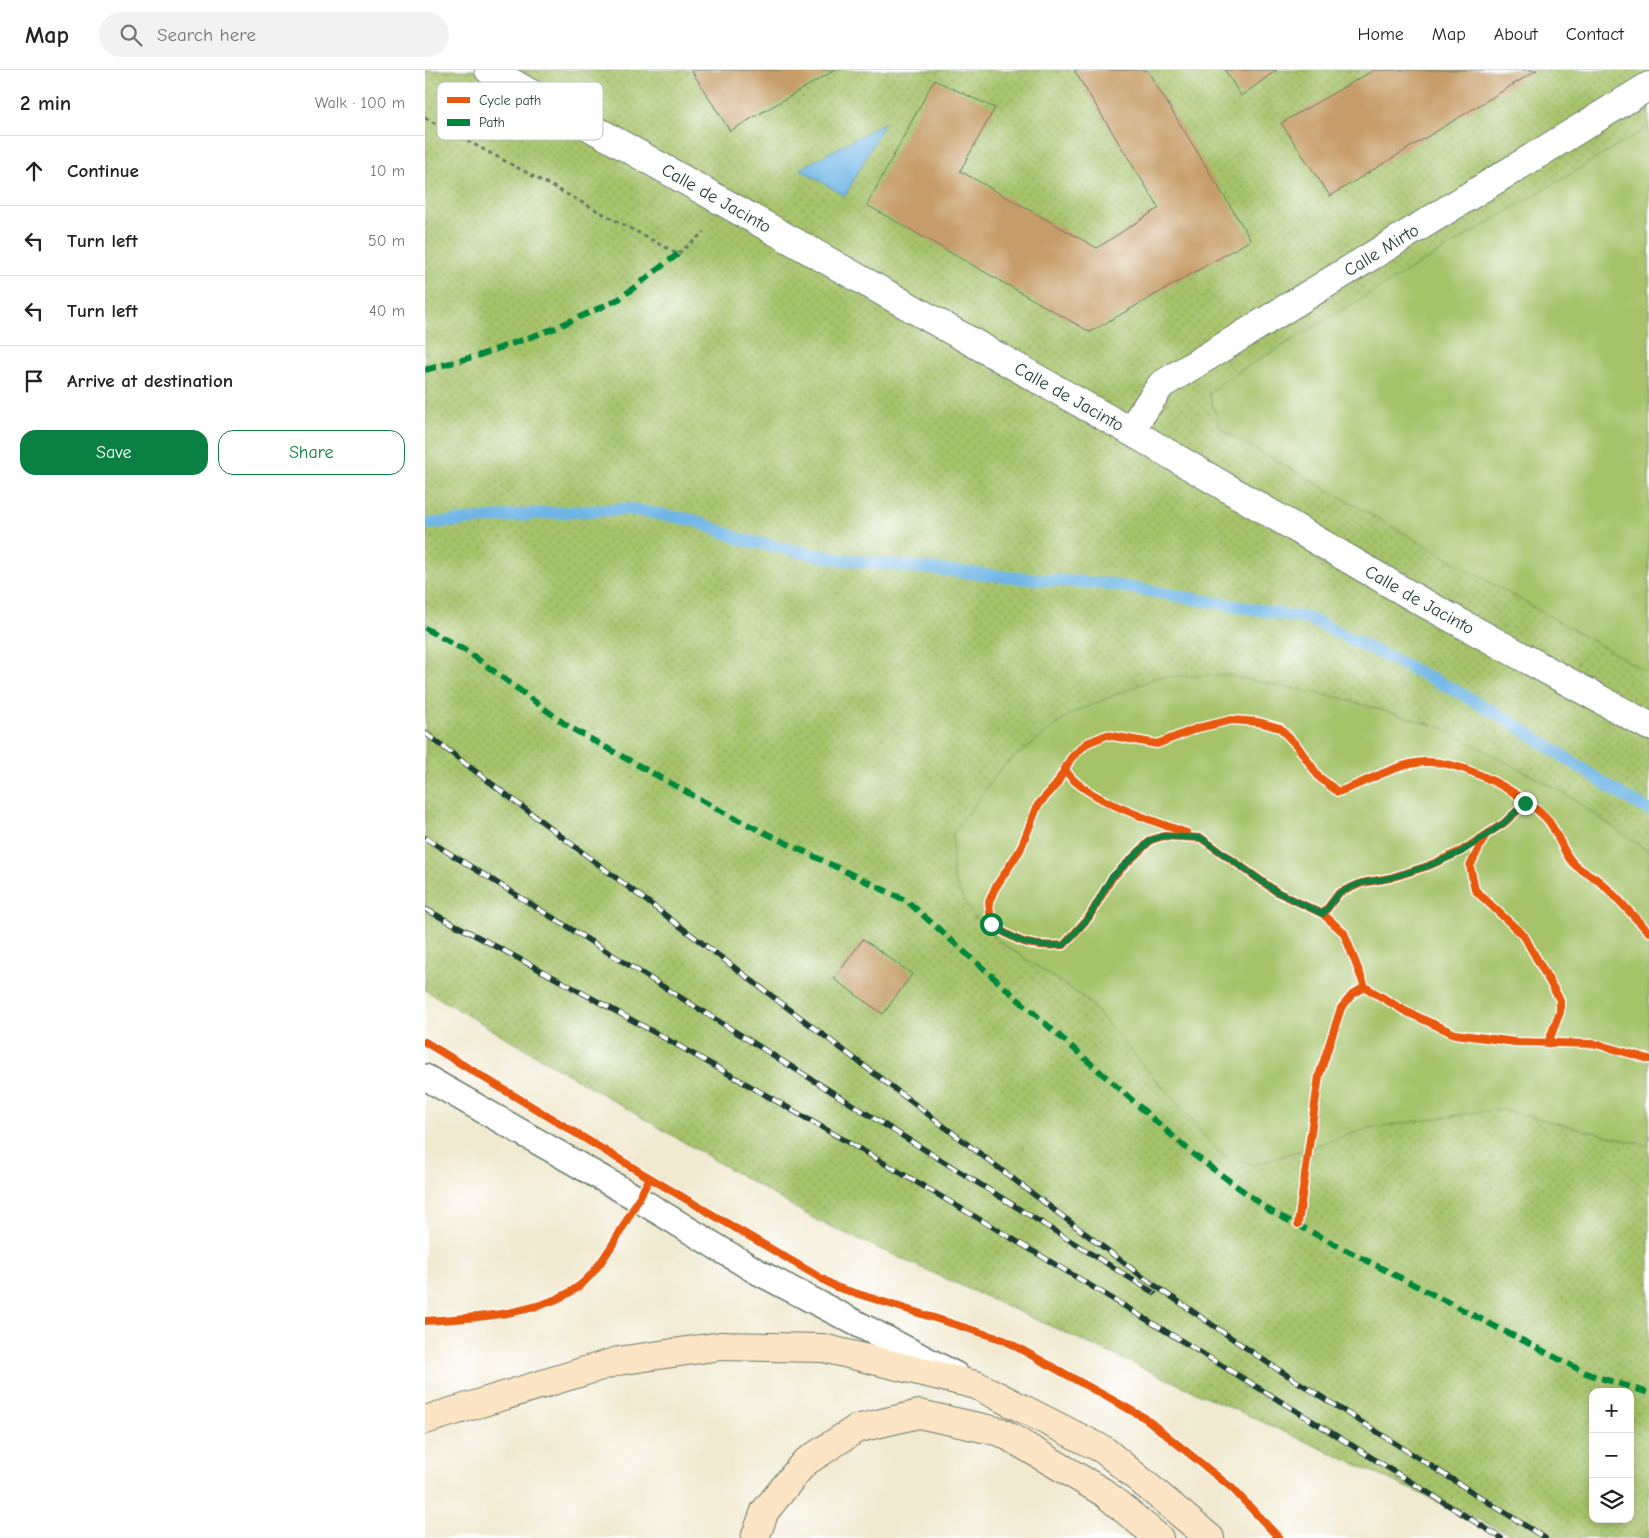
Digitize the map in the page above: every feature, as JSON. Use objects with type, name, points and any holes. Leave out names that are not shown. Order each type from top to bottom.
[{"type":"street","name":"Calle de Jacinto","points":[[489,70],[510,82]]},
{"type":"street","name":"Calle Mirto","points":[[1130,430],[1161,385],[1649,86]]},
{"type":"street","name":"Calle de Jacinto","points":[[603,134],[1130,430],[1415,598],[1649,726]]},
{"type":"street","points":[[425,1420],[618,1360],[721,1346],[823,1348],[976,1385],[1105,1450],[1210,1538]]},
{"type":"street","points":[[755,1538],[765,1511],[804,1463],[856,1429],[919,1414],[1001,1432],[1103,1492],[1159,1538]]},
{"type":"lane","points":[[425,1077],[638,1199],[756,1271],[976,1385]]},
{"type":"path","points":[[425,118],[437,124]]},
{"type":"path","points":[[466,140],[678,254]]},
{"type":"green space","points":[[425,70],[1649,70],[1649,1538],[1519,1538],[818,1221],[425,990]]},
{"type":"green space","points":[[1649,127],[1649,673],[1221,429],[1209,394],[1225,380]]},
{"type":"green space","points":[[1225,675],[1340,698],[1442,728],[1564,793],[1649,852],[1649,1146],[1500,1109],[1370,1128],[1254,1165],[1221,1154],[1086,999],[999,941],[980,924],[965,903],[953,876],[953,834],[1001,768],[1072,713],[1158,677]]},
{"type":"water","points":[[885,122],[845,196],[800,169]]},
{"type":"building","points":[[691,70],[835,70],[730,131]]},
{"type":"building","points":[[1074,70],[1147,70],[1251,240],[1090,332],[867,205],[934,80],[995,108],[960,171],[1097,248],[1159,208]]},
{"type":"building","points":[[1225,70],[1277,70],[1241,96]]},
{"type":"building","points":[[1374,70],[1537,70],[1330,196],[1281,123]]},
{"type":"building","points":[[863,939],[912,974],[883,1014],[834,979]]},
{"type":"waterway","points":[[425,524],[531,514],[629,509],[693,520],[743,540],[837,559],[1019,578],[1109,584],[1310,619],[1449,687],[1510,721],[1622,795],[1649,810]]},
{"type":"railway","points":[[425,733],[1144,1278],[1268,1363],[1545,1538]]},
{"type":"railway","points":[[425,838],[1154,1293]]},
{"type":"railway","points":[[425,909],[563,982],[835,1134],[1103,1293],[1501,1538]]},
{"type":"marked path","points":[[425,370],[480,355],[553,329],[619,299],[678,254]]},
{"type":"marked path","points":[[425,628],[468,652],[569,727],[730,816],[907,901],[1194,1155],[1272,1212],[1588,1374],[1649,1393]]},
{"type":"cycle path","points":[[1649,932],[1602,884],[1573,863],[1546,818],[1521,798],[1489,779],[1455,766],[1424,762],[1402,766],[1338,792],[1319,777],[1298,747],[1280,728],[1258,722],[1232,720],[1198,728],[1157,744],[1107,735],[1087,743],[1071,758],[1056,785],[1038,805],[1020,850],[995,888],[989,902],[991,924],[1009,936],[1033,944],[1064,945],[1089,917],[1112,878],[1151,840],[1164,836],[1201,838],[1277,892],[1323,914],[1344,933],[1365,987],[1405,1011],[1455,1034],[1515,1042],[1596,1044],[1649,1059]]},
{"type":"cycle path","points":[[1065,769],[1073,780],[1101,799],[1187,833]]},
{"type":"cycle path","points":[[1323,914],[1339,893],[1362,883],[1390,878],[1428,866],[1461,851],[1504,823],[1526,803]]},
{"type":"cycle path","points":[[1485,836],[1470,866],[1475,890],[1524,936],[1560,1000],[1560,1012],[1548,1043]]},
{"type":"cycle path","points":[[1298,1224],[1319,1076],[1341,1008],[1353,994],[1365,987]]},
{"type":"cycle path","points":[[425,1042],[650,1178],[836,1287],[1004,1340],[1145,1418],[1233,1489],[1279,1538]]},
{"type":"cycle path","points":[[425,1321],[505,1313],[526,1309],[564,1296],[589,1277],[598,1265],[627,1220],[650,1178]]},
{"type":"route","points":[[991,924],[1015,940],[1042,946],[1064,945],[1089,917],[1097,901],[1107,889],[1111,878],[1151,840],[1163,836],[1201,838],[1277,892],[1323,914],[1339,893],[1361,883],[1390,878],[1428,866],[1461,852],[1504,823],[1525,803]]}]
